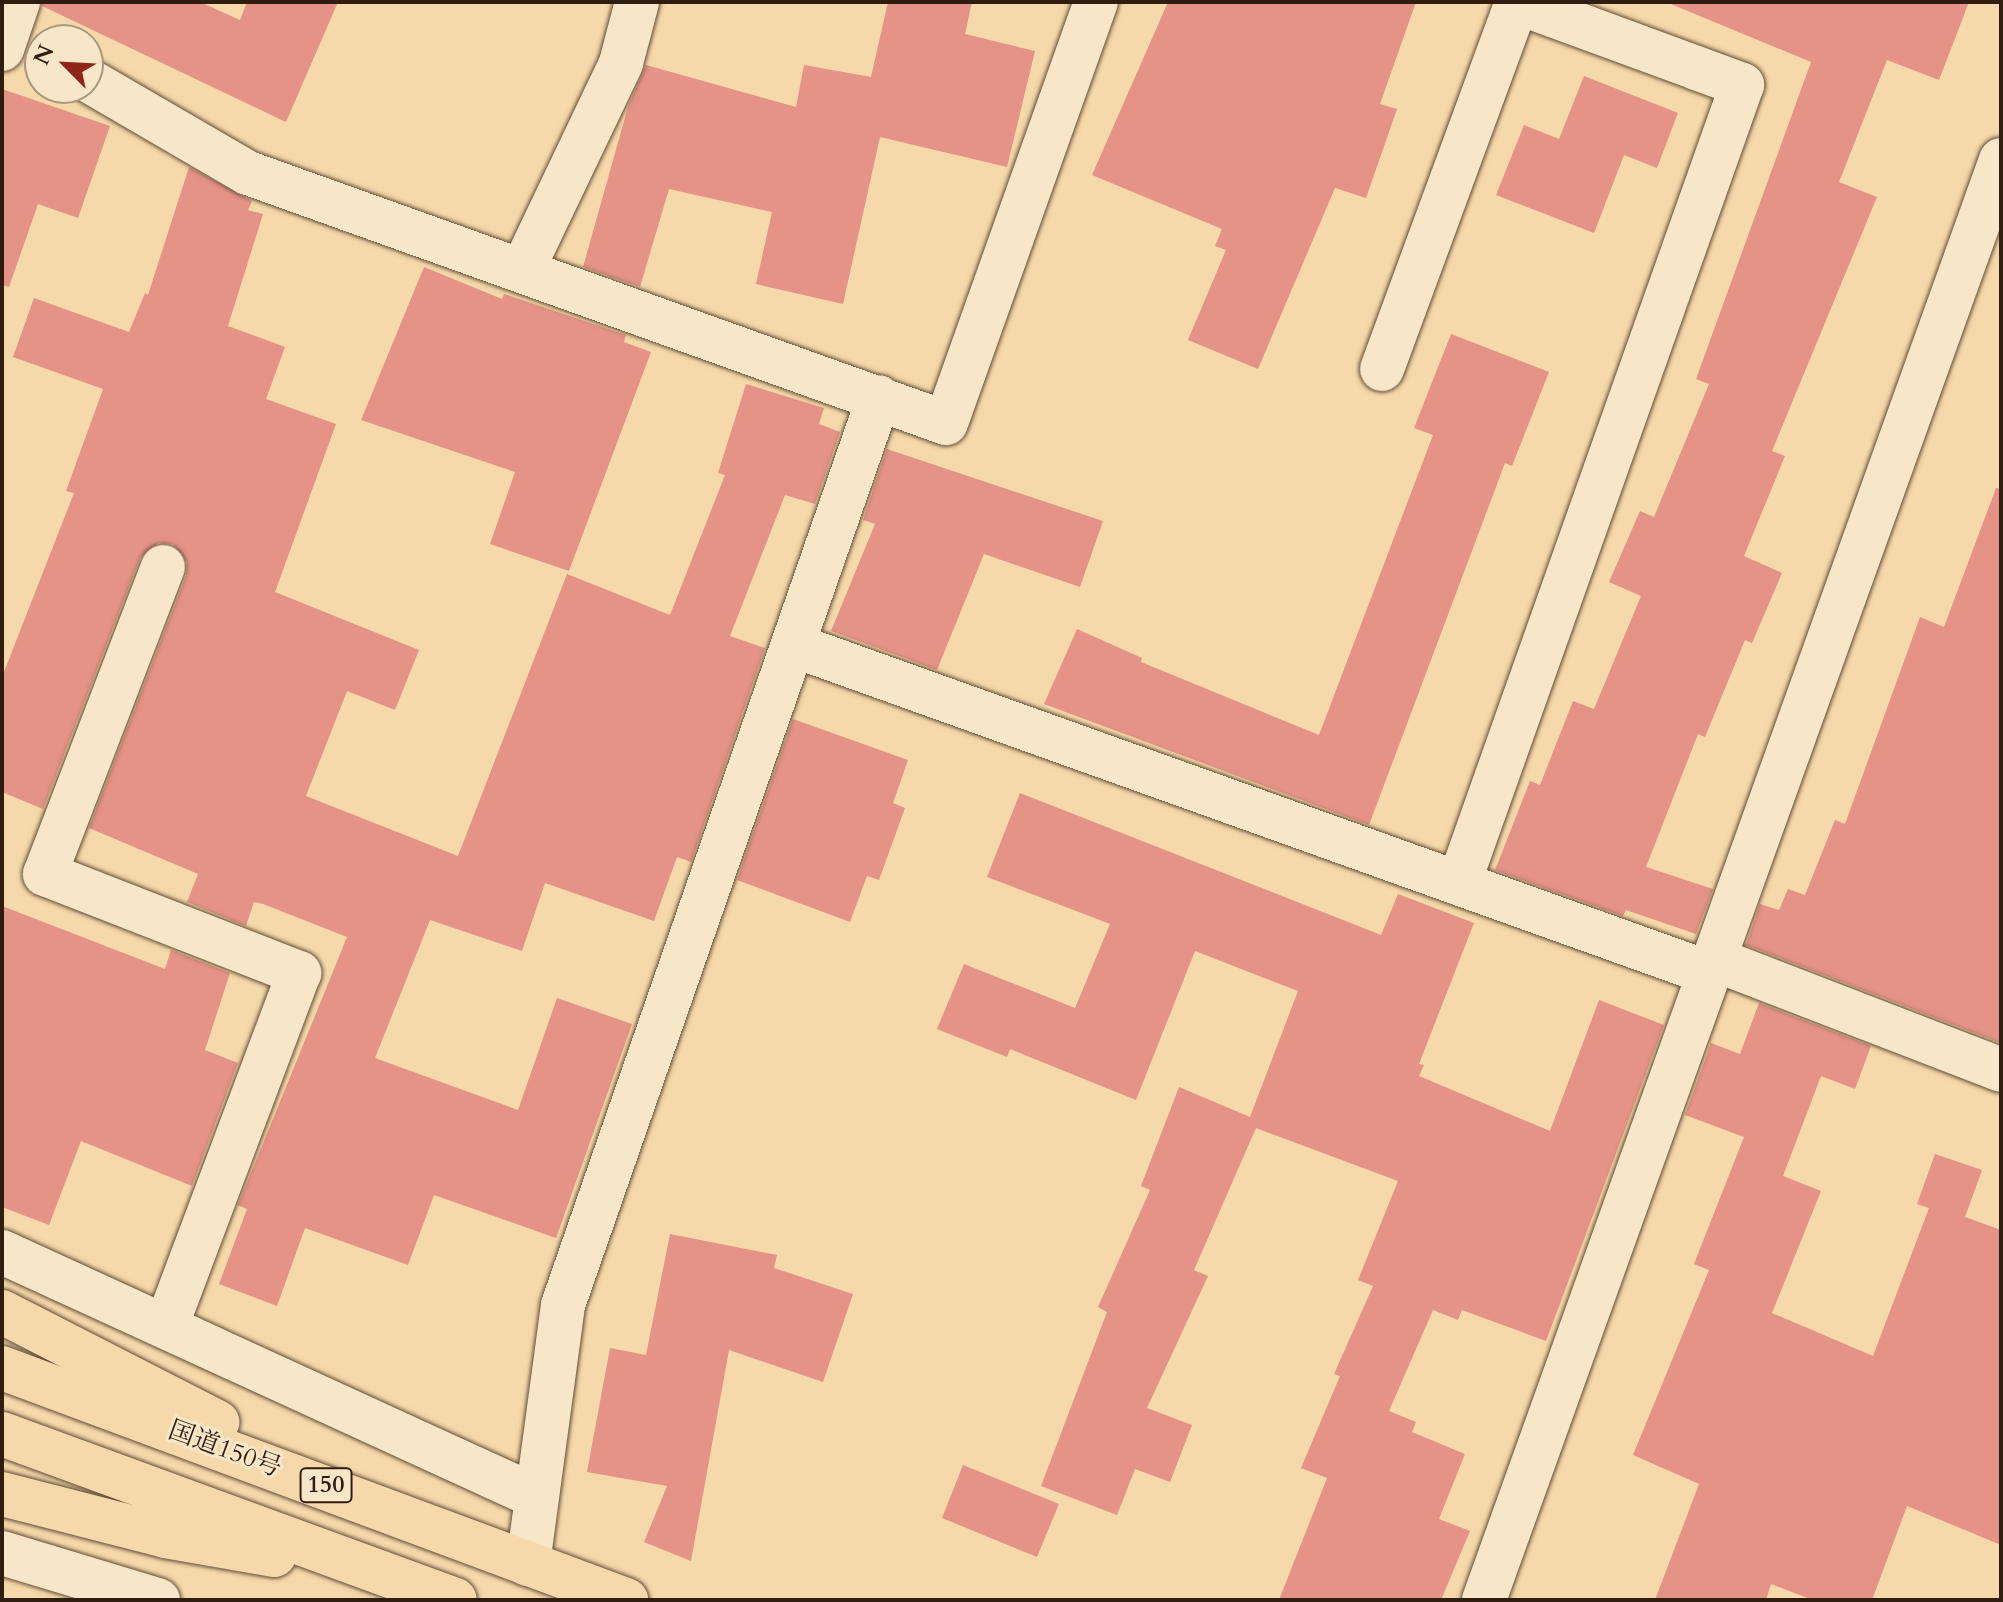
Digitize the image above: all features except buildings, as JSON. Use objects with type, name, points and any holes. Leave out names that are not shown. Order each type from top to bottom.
[{"type":"highway","name":"150","points":[[2,1312],[375,1502]]},
{"type":"highway","name":"国道150号","points":[[2,1368],[375,1502],[626,1600]]},
{"type":"highway","name":"150","points":[[2,1434],[455,1600]]},
{"type":"highway","name":"150","points":[[2,1494],[165,1536],[390,1576]]},
{"type":"street","points":[[522,271],[621,63],[637,2]]},
{"type":"street","points":[[104,89],[248,173],[946,423],[1096,2]]},
{"type":"street","points":[[1382,369],[1517,2],[1742,85],[1459,883]]},
{"type":"street","points":[[1484,1600],[2001,160]]},
{"type":"street","points":[[528,1564],[563,1305],[879,397]]},
{"type":"street","points":[[163,567],[45,874],[299,973],[166,1326]]},
{"type":"street","points":[[793,645],[1459,883],[1712,966],[2001,1070]]},
{"type":"street","points":[[2,1252],[537,1497]]},
{"type":"street","points":[[2,1553],[158,1600]]}]
